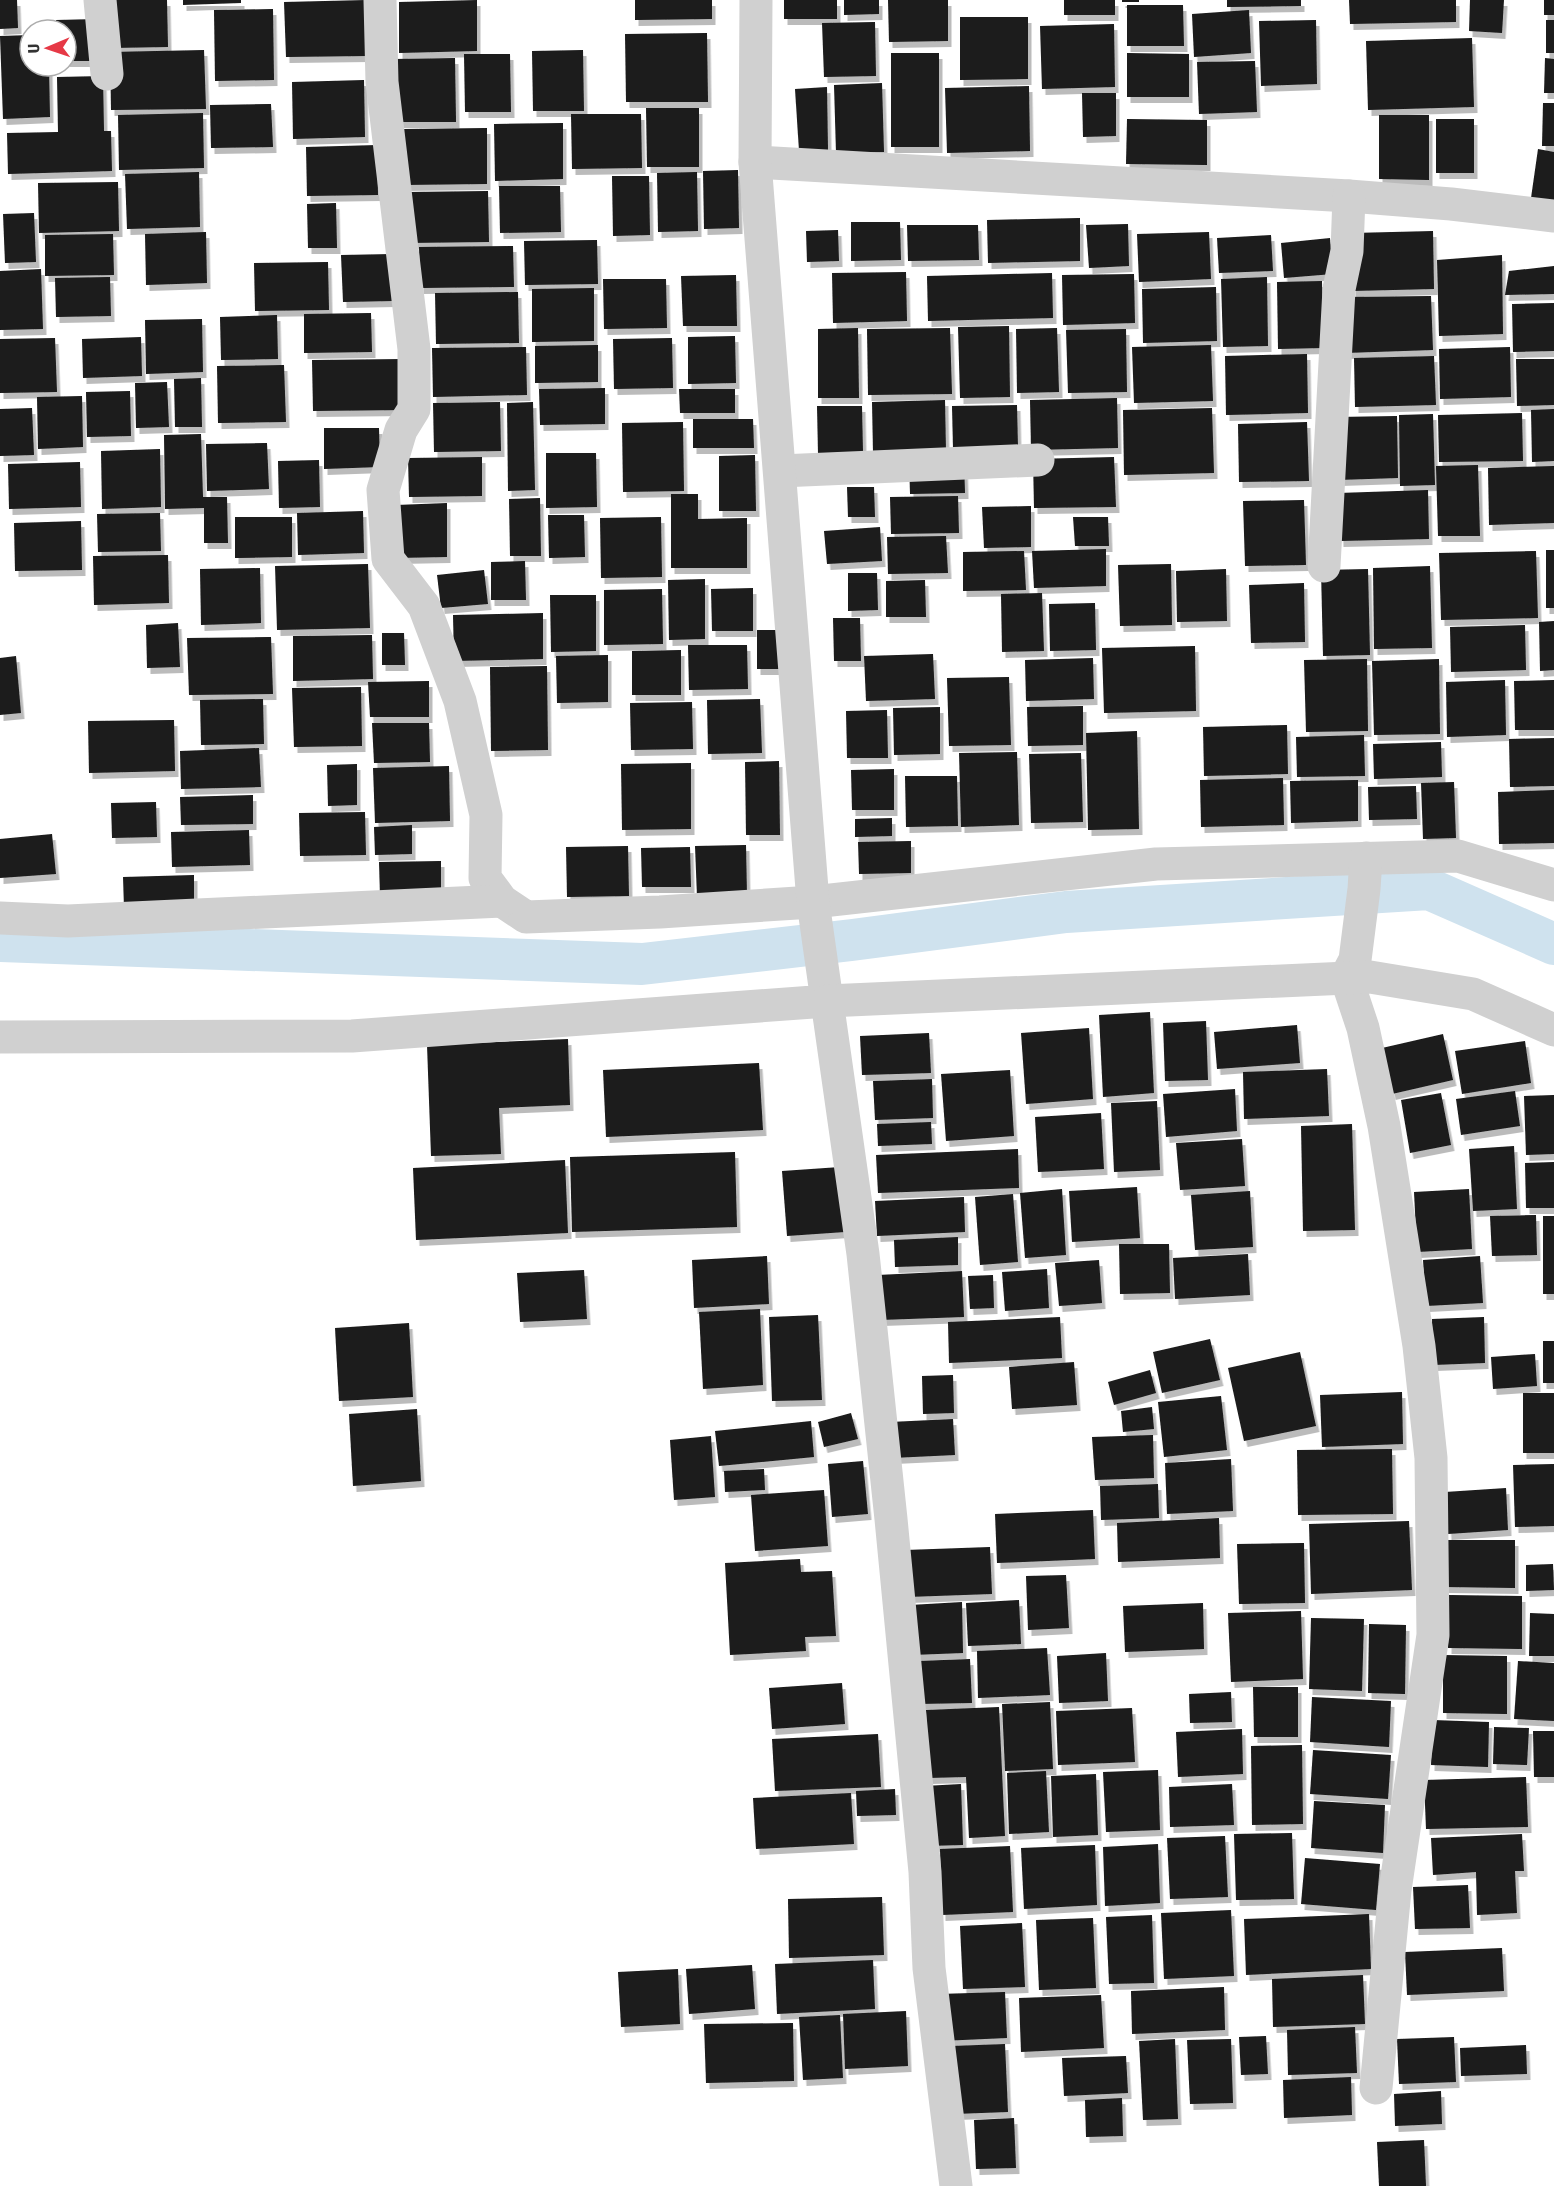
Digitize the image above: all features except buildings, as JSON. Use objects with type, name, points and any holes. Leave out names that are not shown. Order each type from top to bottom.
[{"type":"street","points":[[100,0],[106,74]]},
{"type":"street","points":[[380,0],[382,82],[414,349],[414,409],[401,430],[383,490],[388,559],[424,606],[460,701],[486,815],[485,878],[502,901],[526,917],[660,912],[815,911],[1156,864],[1365,873],[1458,856],[1554,885]]},
{"type":"street","points":[[756,0],[755,162],[815,911],[865,1277],[925,1872],[929,1968],[956,2186]]},
{"type":"street","points":[[755,162],[1349,196],[1451,204],[1554,216]]},
{"type":"street","points":[[1324,566],[1339,289],[1347,251],[1349,196]]},
{"type":"street","points":[[780,471],[1038,460]]},
{"type":"street","points":[[1365,873],[1351,969],[1384,1126],[1419,1346],[1431,1458],[1432,1635],[1395,1890],[1376,2088]]},
{"type":"street","points":[[0,918],[68,921],[502,901]]},
{"type":"street","points":[[0,1037],[351,1036],[826,991],[1351,969],[1370,977],[1473,993],[1554,1030]]},
{"type":"waterway","points":[[0,941],[642,964],[1066,912],[1429,889],[1554,944]]}]
